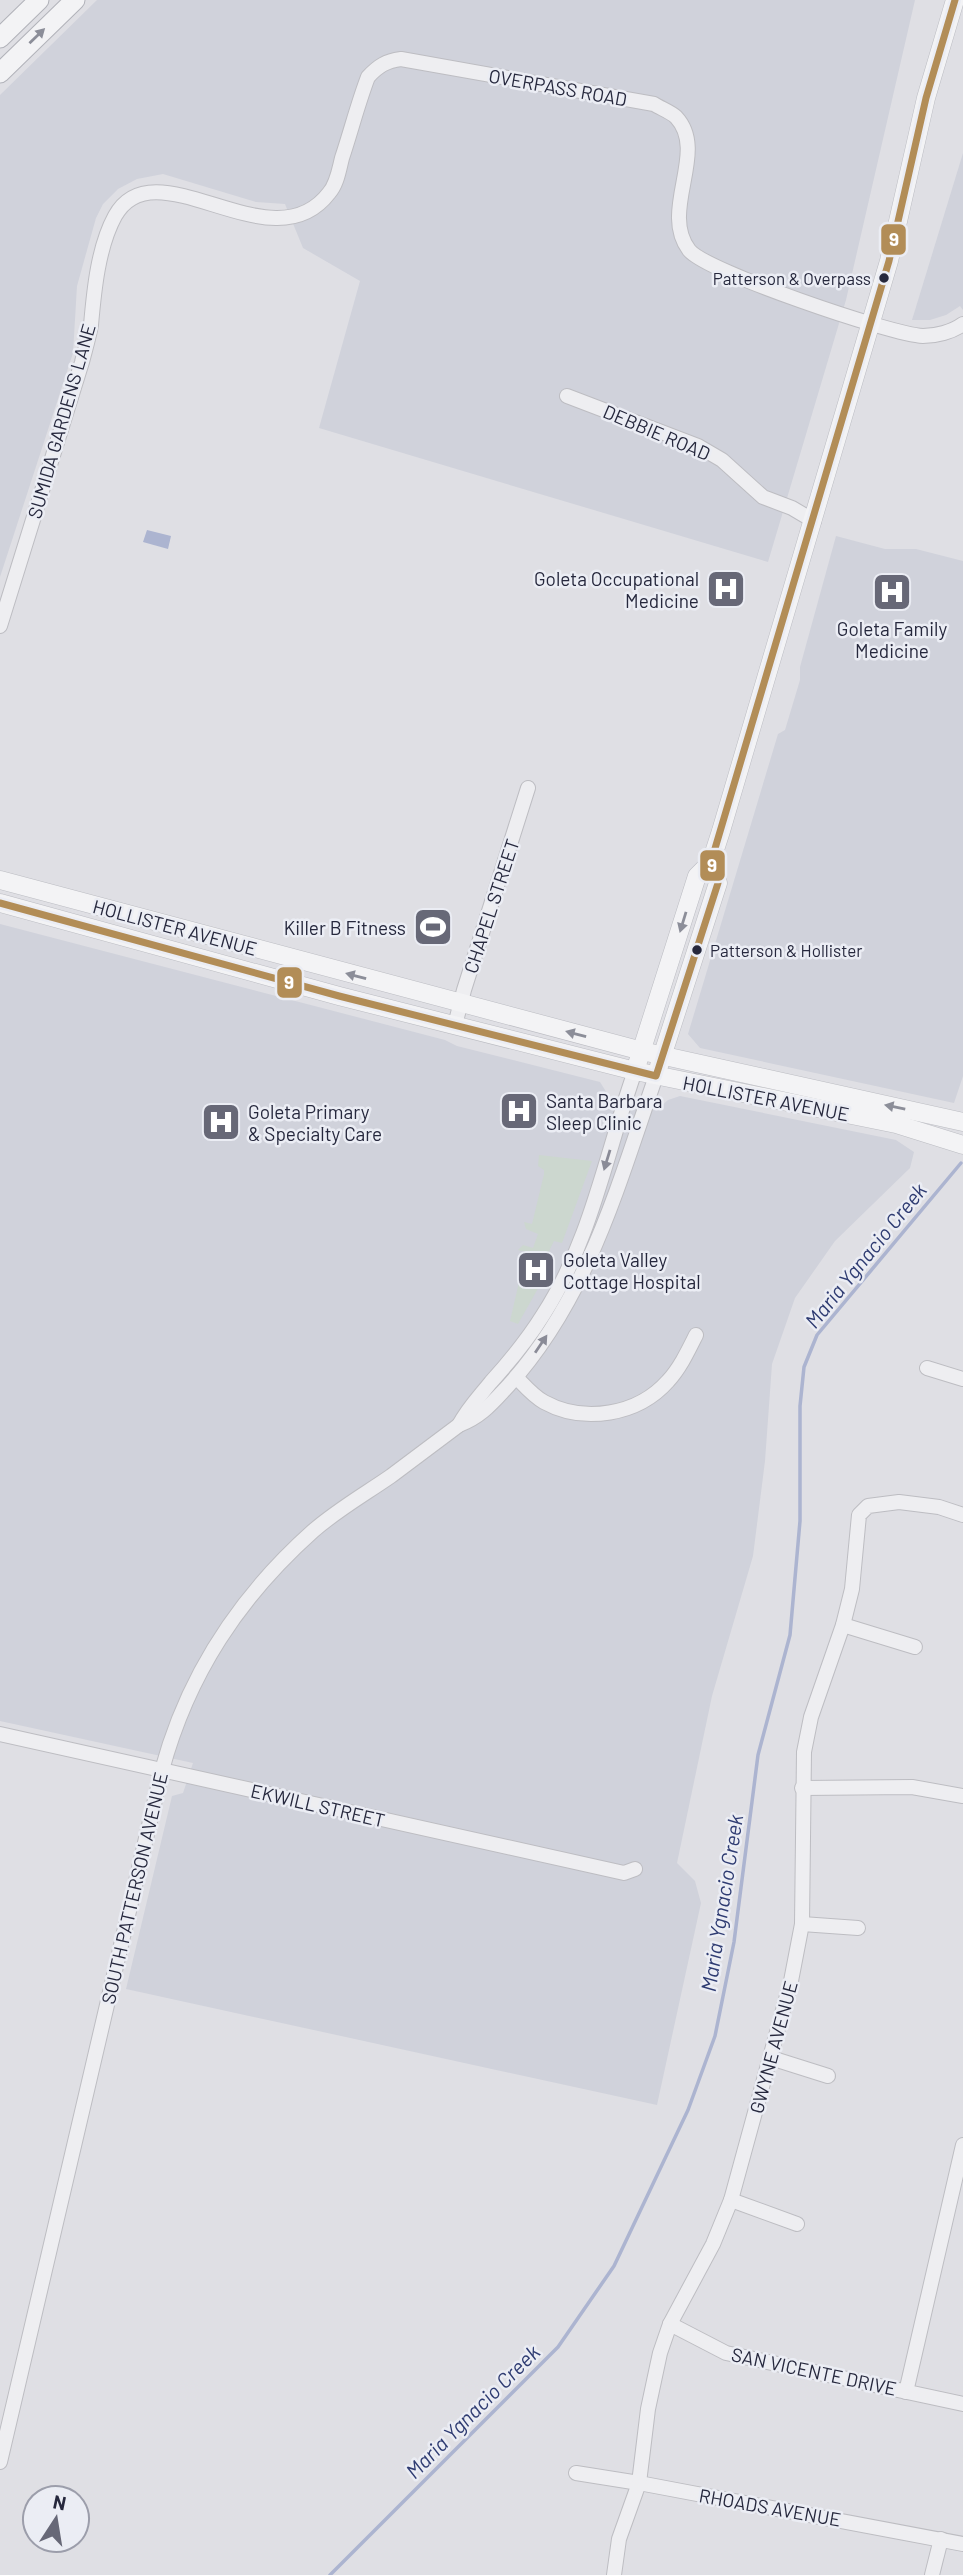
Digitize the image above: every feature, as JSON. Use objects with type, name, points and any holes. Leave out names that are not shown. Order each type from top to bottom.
[{"type":"highway","points":[[0,38],[39,0]]},
{"type":"highway","points":[[0,73],[75,0]]},
{"type":"main road","name":"SOUTH PATTERSON AVENUE","points":[[635,1071],[697,876],[711,862],[814,521],[897,230],[926,98],[954,4]]},
{"type":"main road","name":"SOUTH PATTERSON AVENUE","points":[[656,1076],[718,883],[711,862]]},
{"type":"main road","name":"HOLLISTER AVENUE","points":[[0,880],[642,1051],[962,1122]]},
{"type":"main road","name":"HOLLISTER AVENUE","points":[[0,903],[339,996],[635,1071],[896,1124],[963,1145]]},
{"type":"street","name":"OVERPASS ROAD","points":[[115,214],[132,198],[148,192],[166,192],[279,220],[298,217],[316,208],[334,186],[368,77],[377,67],[401,59],[653,104],[676,118],[688,146],[688,162],[677,216],[681,234],[690,252],[729,273],[871,325],[923,336],[946,333],[963,324]]},
{"type":"street","name":"SUMIDA GARDENS LANE","points":[[0,626],[82,362],[90,328],[92,295],[115,214]]},
{"type":"street","name":"DEBBIE ROAD","points":[[567,396],[698,446],[722,460],[763,497],[792,508],[814,521]]},
{"type":"street","name":"CHAPEL STREET","points":[[455,1025],[528,788]]},
{"type":"street","name":"SOUTH PATTERSON AVENUE","points":[[459,1424],[468,1407],[544,1315],[562,1283],[597,1194],[635,1071]]},
{"type":"street","name":"SOUTH PATTERSON AVENUE","points":[[0,2462],[162,1770],[177,1721],[194,1681],[217,1642],[258,1586],[314,1530],[459,1424],[477,1418],[538,1350],[574,1291],[600,1238],[656,1076]]},
{"type":"street","points":[[516,1377],[544,1402],[559,1408],[584,1414],[613,1412],[644,1402],[668,1382],[696,1335]]},
{"type":"street","points":[[927,1368],[963,1379]]},
{"type":"street","name":"GWYNE AVENUE","points":[[614,2575],[626,2514],[639,2483],[649,2400],[660,2353],[670,2324],[713,2244],[731,2200],[791,1981],[802,1924],[804,1752],[811,1717],[844,1625],[852,1589],[857,1521],[867,1506],[899,1502],[939,1507],[963,1515]]},
{"type":"street","points":[[844,1625],[915,1647]]},
{"type":"street","name":"EKWILL STREET","points":[[0,1734],[624,1873],[635,1869]]},
{"type":"street","points":[[802,1788],[912,1787],[963,1796]]},
{"type":"street","points":[[802,1924],[858,1928]]},
{"type":"street","points":[[771,2058],[828,2076]]},
{"type":"street","points":[[906,2392],[963,2145]]},
{"type":"street","points":[[731,2200],[797,2224]]},
{"type":"street","name":"SAN VICENTE DRIVE","points":[[670,2324],[726,2353],[963,2404]]},
{"type":"street","name":"RHOADS AVENUE","points":[[576,2473],[963,2544]]},
{"type":"street","points":[[932,2575],[941,2539]]},
{"type":"shaded area","points":[[97,0],[915,0],[846,300],[768,562],[319,428],[360,281],[303,248],[285,204],[256,202],[163,174],[137,179],[118,189],[103,204],[96,218],[77,286],[73,353],[0,577],[0,95]]},
{"type":"shaded area","points":[[963,153],[963,310],[960,306],[946,315],[930,320],[912,320]]},
{"type":"shaded area","points":[[836,536],[885,549],[916,549],[963,561],[963,1076],[954,1103],[700,1048],[688,1034],[778,734],[785,730],[800,680],[800,667]]},
{"type":"shaded area","points":[[0,924],[600,1082],[610,1098],[659,1108],[668,1100],[680,1096],[896,1140],[914,1152],[910,1168],[835,1241],[795,1298],[772,1364],[765,1461],[753,1556],[712,1696],[677,1863],[695,1881],[701,1903],[657,2105],[126,1989],[172,1796],[183,1793],[193,1763],[0,1721]]},
{"type":"shaded area","points":[[539,1155],[592,1161],[562,1243],[554,1241],[547,1255],[554,1260],[518,1324],[510,1321],[526,1252],[518,1250],[523,1245],[533,1248],[538,1234],[526,1229],[524,1222],[532,1224],[544,1174],[544,1170],[538,1166]]},
{"type":"water","points":[[147,530],[171,536],[168,549],[143,542]]},
{"type":"waterway","name":"Maria Ygnacio Creek","points":[[330,2575],[558,2347],[614,2266],[688,2110],[715,2036],[734,1942],[758,1755],[790,1635],[800,1521],[800,1406],[804,1367],[817,1335],[961,1163]]},
{"type":"transit line","name":"9","points":[[0,903],[339,996],[656,1076],[718,883],[711,862],[889,261],[926,98],[955,0]]},
{"type":"place","name":"Patterson & Overpass","points":[[884,278]]},
{"type":"place","name":"Goleta Occupational Medicine","points":[[726,589]]},
{"type":"place","name":"Goleta Family Medicine","points":[[892,592]]},
{"type":"place","name":"Killer B Fitness","points":[[433,927]]},
{"type":"place","name":"Patterson & Hollister","points":[[697,950]]},
{"type":"place","name":"Santa Barbara Sleep Clinic","points":[[519,1111]]},
{"type":"place","name":"Goleta Primary & Specialty Care","points":[[221,1122]]},
{"type":"place","name":"Goleta Valley Cottage Hospital","points":[[536,1270]]}]
